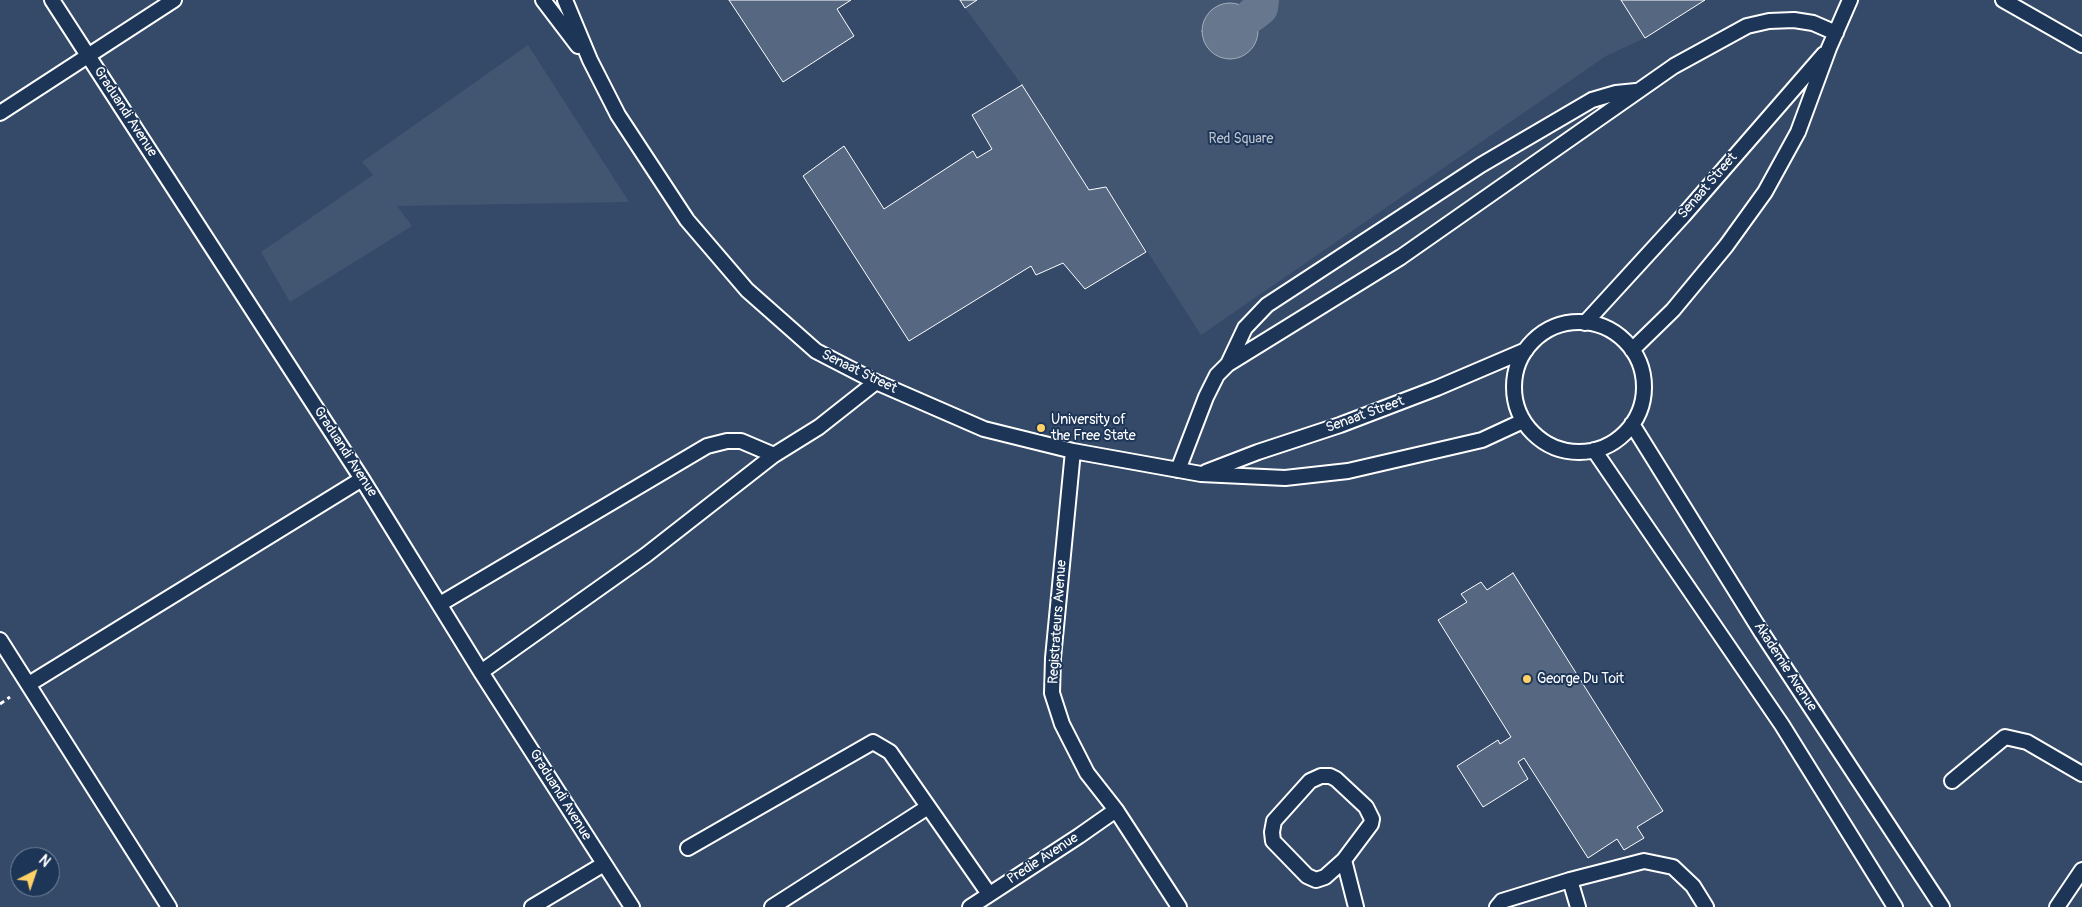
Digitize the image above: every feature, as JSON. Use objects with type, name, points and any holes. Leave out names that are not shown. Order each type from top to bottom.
[{"type":"lane","name":"Graduandi Avenue","points":[[52,0],[362,479],[632,907]]},
{"type":"lane","points":[[0,114],[174,0]]},
{"type":"lane","name":"Senaat Street","points":[[543,0],[590,60]]},
{"type":"lane","name":"Senaat Street","points":[[565,0],[590,60],[618,115],[687,220],[747,290],[816,351],[876,382],[984,429],[1073,451],[1201,474],[1285,478],[1348,471],[1482,440],[1523,421]]},
{"type":"lane","name":"Senaat Street","points":[[1632,350],[1673,310],[1726,246],[1765,192],[1798,132],[1829,48],[1850,0]]},
{"type":"lane","points":[[2003,0],[2082,45]]},
{"type":"lane","points":[[1178,470],[1206,397],[1217,375],[1228,364],[1401,257],[1674,66],[1747,26],[1769,21],[1794,20],[1813,23],[1836,33]]},
{"type":"lane","name":"Senaat Street","points":[[1585,323],[1683,216],[1829,48]]},
{"type":"lane","points":[[1228,364],[1244,328],[1267,305],[1482,165],[1592,100],[1616,93],[1639,91]]},
{"type":"lane","name":"Senaat Street","points":[[1568,323],[1585,323],[1603,327],[1620,337],[1632,350],[1641,368],[1644,387],[1641,407],[1632,424],[1622,436],[1609,445],[1594,450],[1574,452],[1554,447],[1536,436],[1523,421],[1517,407],[1514,392],[1514,378],[1526,350],[1537,337],[1552,328],[1568,323]]},
{"type":"lane","name":"Senaat Street","points":[[1201,474],[1258,452],[1340,425],[1437,388],[1526,350]]},
{"type":"lane","points":[[482,672],[646,555],[774,455],[819,427],[876,382]]},
{"type":"lane","name":"Akademie Avenue","points":[[1632,424],[1762,633],[1942,907]]},
{"type":"lane","points":[[440,604],[707,446],[727,440],[741,442],[774,455]]},
{"type":"lane","points":[[1594,450],[1782,724],[1894,907]]},
{"type":"lane","name":"Registrateurs Avenue","points":[[1073,451],[1053,658],[1052,693],[1062,724],[1087,773],[1116,810],[1179,907]]},
{"type":"lane","points":[[29,684],[362,479]]},
{"type":"lane","points":[[0,640],[169,907]]},
{"type":"lane","points":[[1952,781],[2005,737],[2027,742],[2082,774]]},
{"type":"lane","points":[[688,848],[873,742],[890,752],[989,894]]},
{"type":"lane","points":[[1321,776],[1330,776],[1336,779],[1366,807],[1372,819],[1371,824],[1344,860],[1325,877],[1316,880],[1308,876],[1273,840],[1274,821],[1310,781],[1321,776]]},
{"type":"lane","points":[[772,907],[928,807]]},
{"type":"lane","name":"Predie Avenue","points":[[970,907],[1116,810]]},
{"type":"lane","points":[[1344,860],[1356,907]]},
{"type":"lane","points":[[1497,907],[1502,901],[1570,880],[1644,861],[1673,867],[1693,886],[1706,907]]},
{"type":"lane","points":[[532,907],[604,864]]},
{"type":"lane","points":[[2057,907],[2082,871]]},
{"type":"lane","points":[[1570,880],[1578,907]]},
{"type":"shaded area","name":"University of the Free State","points":[[0,0],[2082,0],[2082,907],[0,907]]},
{"type":"shaded area","points":[[1230,3],[1241,5],[1250,11],[1256,20],[1258,31],[1256,42],[1250,51],[1241,57],[1230,59],[1219,57],[1210,51],[1204,42],[1202,31],[1204,20],[1210,11],[1219,5]]},
{"type":"green space","name":"Red Square","points":[[977,0],[1621,0],[1645,38],[1606,56],[1201,335],[1106,187],[1089,190],[1022,85],[965,8]]},
{"type":"green space","points":[[528,45],[629,202],[397,206],[412,226],[290,302],[261,252],[373,175],[362,162]]},
{"type":"building","points":[[729,0],[851,0],[837,9],[854,36],[783,82]]},
{"type":"building","points":[[960,0],[977,0],[965,8]]},
{"type":"building","points":[[1621,0],[1705,0],[1645,38]]},
{"type":"building","points":[[1022,85],[1089,190],[1106,187],[1146,252],[1085,289],[1063,263],[1036,275],[1031,266],[909,341],[803,176],[844,146],[884,209],[973,151],[977,158],[992,149],[972,115]]},
{"type":"building","name":"George Du Toit","points":[[1513,573],[1663,811],[1637,827],[1644,838],[1624,850],[1617,839],[1588,858],[1524,758],[1518,762],[1528,779],[1483,807],[1457,766],[1498,740],[1500,744],[1511,737],[1438,620],[1467,602],[1461,594],[1481,582],[1487,590]]},
{"type":"waterway","points":[[1252,15],[1261,8],[1262,0]]},
{"type":"place","name":"University of the Free State","points":[[1041,428]]},
{"type":"place","name":"George Du Toit","points":[[1527,679]]}]
